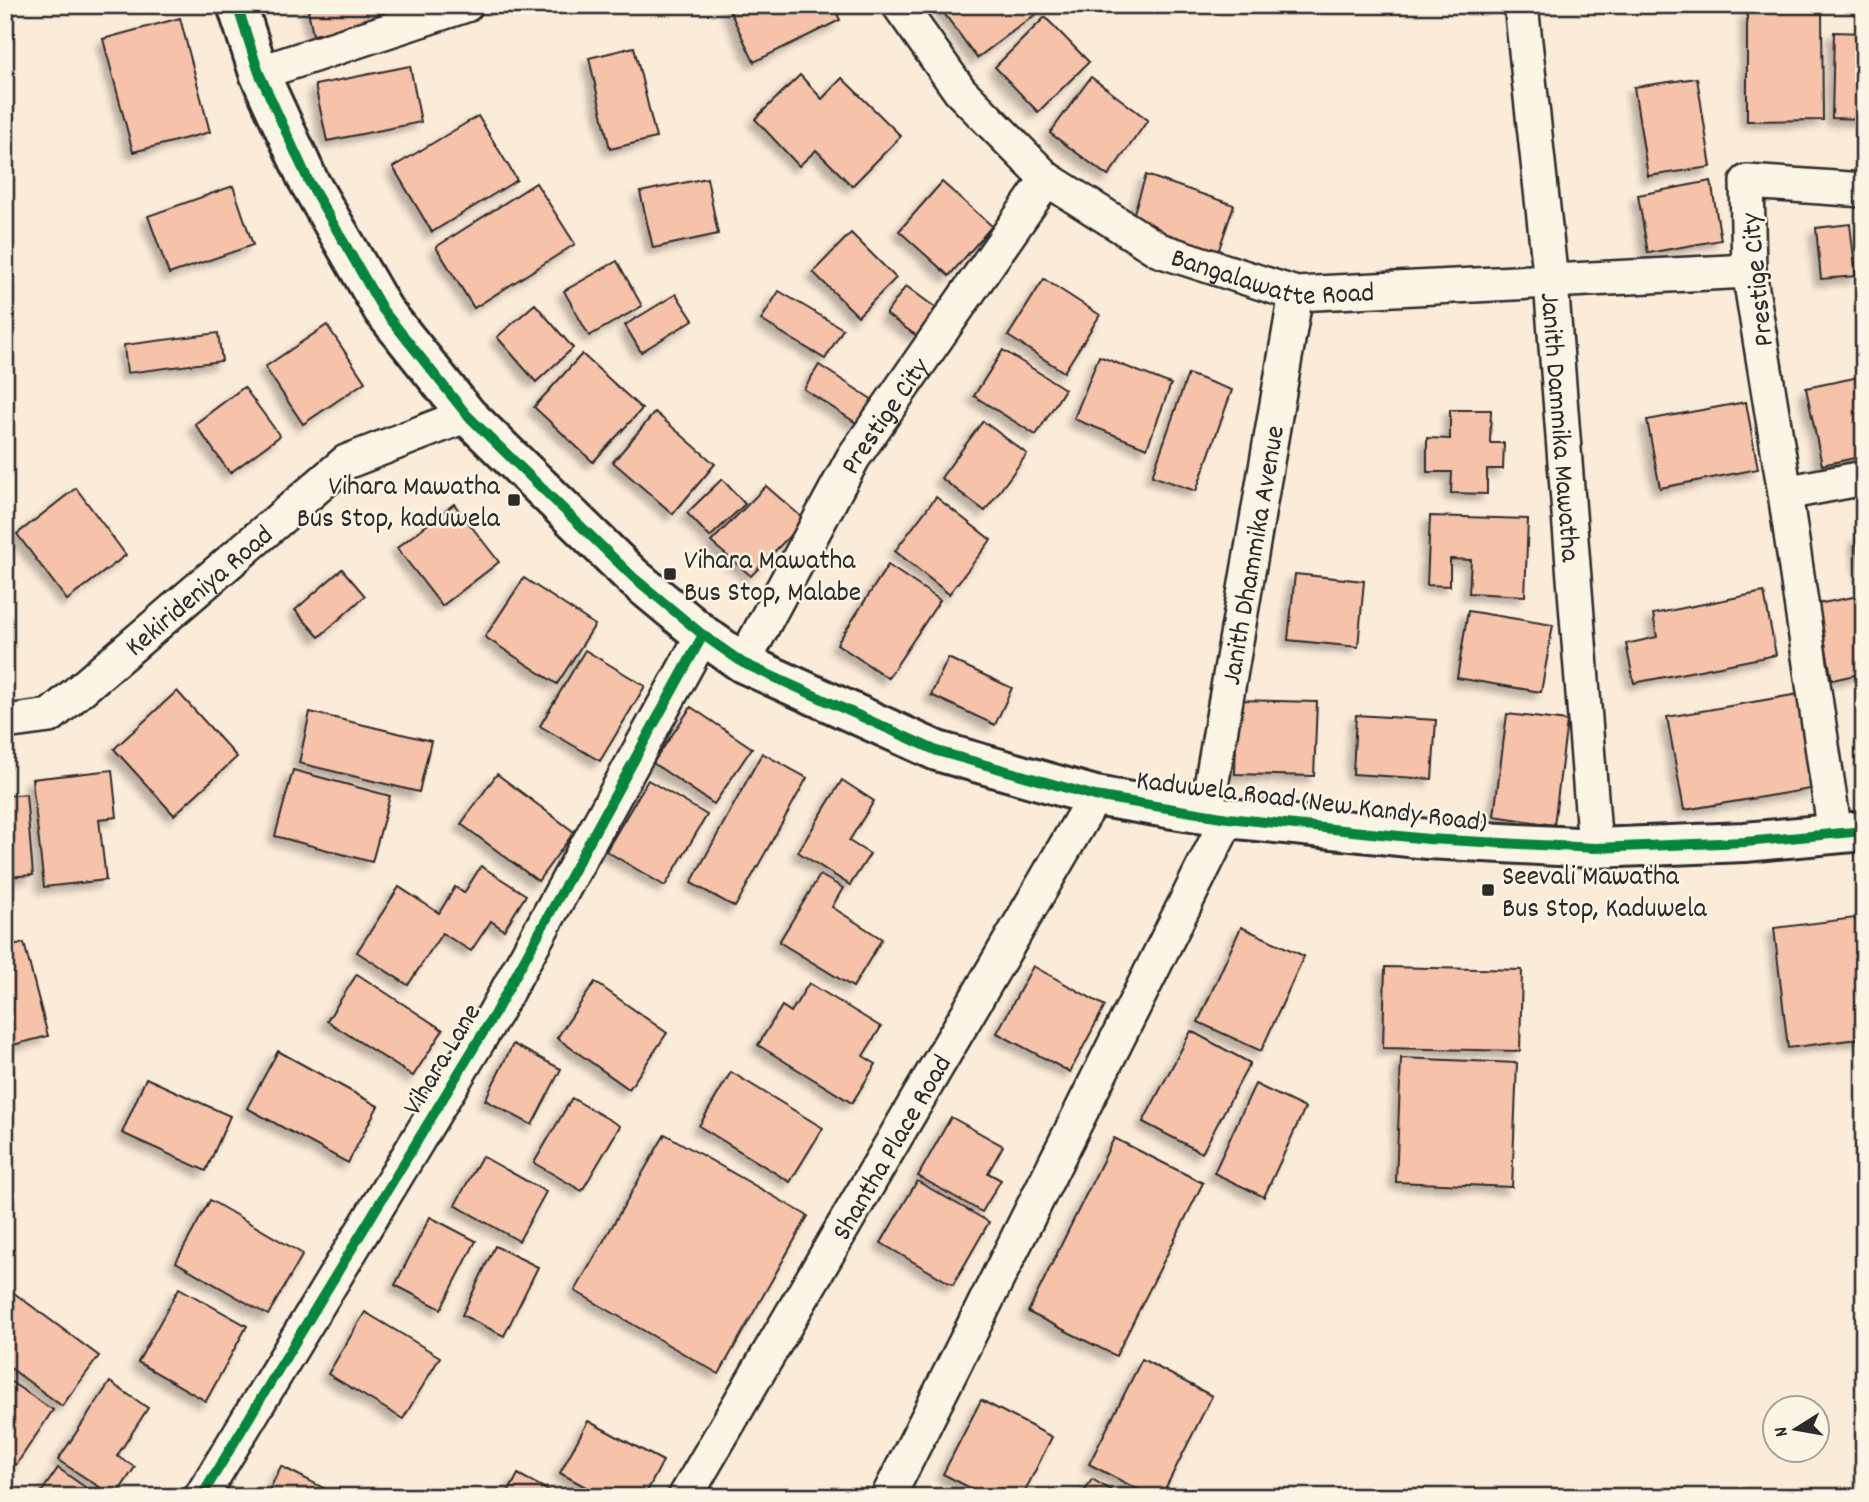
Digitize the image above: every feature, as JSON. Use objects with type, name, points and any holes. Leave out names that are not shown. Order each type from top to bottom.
[{"type":"main road","name":"Kaduwela Road (New Kandy Road)","points":[[237,5],[259,73],[308,180],[383,310],[467,415],[633,577],[703,635],[743,663],[937,751],[1095,796],[1217,817],[1428,839],[1595,848],[1745,842],[1849,832]]},
{"type":"street","points":[[259,73],[466,5]]},
{"type":"street","name":"Bangalawatte Road","points":[[899,5],[960,91],[1047,179],[1159,250],[1296,294],[1749,271]]},
{"type":"street","name":"Janith Dammika Mawatha","points":[[1521,5],[1551,282],[1595,848]]},
{"type":"street","name":"Prestige City","points":[[743,663],[853,458],[1047,179]]},
{"type":"street","name":"Prestige City","points":[[1849,832],[1784,493],[1749,271],[1747,182],[1864,190]]},
{"type":"street","name":"Janith Dhammika Avenue","points":[[892,1494],[1217,817],[1296,294]]},
{"type":"street","name":"Kekirideniya Road","points":[[5,722],[50,716],[346,462],[467,415]]},
{"type":"street","points":[[1784,493],[1864,478]]},
{"type":"street","name":"Vihara Lane","points":[[201,1497],[495,1013],[703,635]]},
{"type":"street","name":"Shantha Place Road","points":[[685,1497],[1095,796]]},
{"type":"building","points":[[307,5],[412,5],[414,15],[313,35]]},
{"type":"building","points":[[727,5],[833,5],[840,20],[754,62]]},
{"type":"building","points":[[938,5],[1048,5],[977,58]]},
{"type":"building","points":[[1747,12],[1822,12],[1823,120],[1747,121]]},
{"type":"building","points":[[1045,17],[1089,62],[1038,112],[995,67]]},
{"type":"building","points":[[180,18],[210,132],[133,152],[103,39]]},
{"type":"building","points":[[1834,32],[1864,33],[1864,119],[1832,118]]},
{"type":"building","points":[[634,47],[656,138],[610,149],[589,58]]},
{"type":"building","points":[[410,66],[421,122],[327,141],[315,85]]},
{"type":"building","points":[[800,75],[822,99],[842,78],[901,136],[852,186],[816,150],[799,166],[755,119]]},
{"type":"building","points":[[1091,77],[1148,120],[1108,176],[1050,133]]},
{"type":"building","points":[[1697,78],[1711,167],[1648,176],[1634,87]]},
{"type":"building","points":[[478,116],[517,180],[432,232],[393,167]]},
{"type":"building","points":[[1146,175],[1234,205],[1218,252],[1131,222]]},
{"type":"building","points":[[707,178],[718,234],[653,248],[640,192]]},
{"type":"building","points":[[1711,181],[1721,240],[1648,253],[1638,195]]},
{"type":"building","points":[[942,182],[992,226],[949,276],[899,231]]},
{"type":"building","points":[[536,183],[575,244],[474,308],[436,247]]},
{"type":"building","points":[[233,186],[253,245],[169,274],[148,216]]},
{"type":"building","points":[[1850,224],[1856,276],[1821,279],[1816,228]]},
{"type":"building","points":[[851,233],[896,278],[858,316],[813,272]]},
{"type":"building","points":[[617,261],[642,306],[589,336],[564,291]]},
{"type":"building","points":[[1044,279],[1100,315],[1064,372],[1008,336]]},
{"type":"building","points":[[906,286],[936,308],[917,336],[886,314]]},
{"type":"building","points":[[779,291],[843,329],[825,359],[761,320]]},
{"type":"building","points":[[676,294],[693,320],[641,352],[625,325]]},
{"type":"building","points":[[535,304],[573,348],[536,382],[497,337]]},
{"type":"building","points":[[327,325],[365,382],[303,424],[265,367]]},
{"type":"building","points":[[218,333],[222,361],[127,373],[124,345]]},
{"type":"building","points":[[1003,350],[1065,389],[1036,435],[974,396]]},
{"type":"building","points":[[582,354],[642,409],[593,462],[534,407]]},
{"type":"building","points":[[1099,356],[1171,384],[1147,448],[1074,419]]},
{"type":"building","points":[[819,365],[873,400],[858,424],[804,389]]},
{"type":"building","points":[[1188,374],[1232,390],[1196,491],[1152,476]]},
{"type":"building","points":[[1864,376],[1864,456],[1822,465],[1806,388]]},
{"type":"building","points":[[244,387],[280,436],[230,473],[195,424]]},
{"type":"building","points":[[1746,402],[1758,469],[1660,488],[1647,420]]},
{"type":"building","points":[[1450,410],[1491,410],[1490,443],[1504,443],[1503,469],[1487,469],[1487,494],[1451,493],[1452,472],[1427,472],[1427,438],[1450,439]]},
{"type":"building","points":[[655,412],[715,464],[673,514],[613,462]]},
{"type":"building","points":[[983,421],[1027,454],[985,511],[941,478]]},
{"type":"building","points":[[722,479],[745,504],[710,537],[687,513]]},
{"type":"building","points":[[766,486],[805,520],[751,576],[711,542]]},
{"type":"building","points":[[76,488],[126,555],[67,600],[17,534]]},
{"type":"building","points":[[936,497],[991,540],[949,594],[895,551]]},
{"type":"building","points":[[454,504],[499,562],[442,606],[397,548]]},
{"type":"building","points":[[1430,516],[1528,519],[1525,596],[1469,593],[1471,560],[1450,559],[1450,586],[1427,585]]},
{"type":"building","points":[[1864,536],[1864,576],[1863,576],[1856,538]]},
{"type":"building","points":[[888,565],[940,600],[888,678],[837,644]]},
{"type":"building","points":[[342,569],[365,596],[319,637],[295,610]]},
{"type":"building","points":[[1295,574],[1364,581],[1358,647],[1288,640]]},
{"type":"building","points":[[524,578],[595,625],[557,684],[485,637]]},
{"type":"building","points":[[1764,592],[1776,655],[1634,683],[1626,644],[1657,637],[1653,614]]},
{"type":"building","points":[[1864,595],[1864,673],[1832,680],[1817,604]]},
{"type":"building","points":[[1468,611],[1553,625],[1541,692],[1457,678]]},
{"type":"building","points":[[585,650],[645,686],[600,761],[540,726]]},
{"type":"building","points":[[948,658],[1012,688],[995,725],[931,695]]},
{"type":"building","points":[[177,691],[237,757],[174,815],[114,749]]},
{"type":"building","points":[[1799,694],[1816,788],[1684,810],[1667,717]]},
{"type":"building","points":[[1237,700],[1317,702],[1314,776],[1235,774]]},
{"type":"building","points":[[691,707],[752,748],[714,804],[653,763]]},
{"type":"building","points":[[310,712],[431,741],[419,792],[299,763]]},
{"type":"building","points":[[1507,714],[1567,721],[1554,825],[1494,816]]},
{"type":"building","points":[[1356,715],[1436,720],[1432,779],[1353,774]]},
{"type":"building","points":[[762,753],[807,778],[735,907],[691,883]]},
{"type":"building","points":[[112,770],[117,817],[99,819],[106,880],[44,887],[32,779]]},
{"type":"building","points":[[293,770],[390,796],[372,862],[275,836]]},
{"type":"building","points":[[497,774],[574,832],[538,881],[461,824]]},
{"type":"building","points":[[648,780],[707,815],[665,886],[606,851]]},
{"type":"building","points":[[842,780],[874,801],[849,841],[870,854],[850,885],[798,852]]},
{"type":"building","points":[[26,794],[33,875],[5,877],[5,796]]},
{"type":"building","points":[[481,866],[526,895],[504,930],[491,921],[471,951],[442,933],[408,985],[357,952],[399,887],[439,913],[455,887],[464,893]]},
{"type":"building","points":[[820,875],[843,888],[832,907],[882,939],[853,987],[779,942]]},
{"type":"building","points":[[1855,918],[1864,990],[1864,1038],[1788,1048],[1774,928]]},
{"type":"building","points":[[1241,927],[1304,956],[1261,1051],[1198,1022]]},
{"type":"building","points":[[24,943],[48,1036],[5,1047],[5,948]]},
{"type":"building","points":[[1033,966],[1105,1006],[1070,1072],[997,1033]]},
{"type":"building","points":[[1385,967],[1522,970],[1520,1051],[1383,1048]]},
{"type":"building","points":[[357,974],[443,1030],[413,1076],[327,1021]]},
{"type":"building","points":[[595,982],[667,1033],[629,1089],[557,1038]]},
{"type":"building","points":[[809,983],[881,1027],[863,1056],[876,1064],[852,1103],[758,1045],[782,1006],[791,1012]]},
{"type":"building","points":[[1191,1031],[1250,1063],[1202,1153],[1143,1122]]},
{"type":"building","points":[[513,1044],[561,1069],[532,1125],[485,1100]]},
{"type":"building","points":[[278,1051],[378,1106],[348,1163],[247,1108]]},
{"type":"building","points":[[1401,1058],[1517,1063],[1512,1187],[1396,1182]]},
{"type":"building","points":[[731,1072],[823,1128],[790,1182],[699,1126]]},
{"type":"building","points":[[146,1078],[230,1116],[206,1171],[122,1133]]},
{"type":"building","points":[[1255,1084],[1305,1108],[1264,1197],[1214,1173]]},
{"type":"building","points":[[572,1098],[620,1126],[582,1191],[534,1163]]},
{"type":"building","points":[[951,1117],[1003,1146],[988,1173],[1001,1180],[982,1212],[918,1176]]},
{"type":"building","points":[[665,1134],[808,1216],[719,1374],[575,1291]]},
{"type":"building","points":[[1114,1138],[1203,1183],[1116,1356],[1028,1312]]},
{"type":"building","points":[[482,1156],[546,1192],[519,1241],[455,1205]]},
{"type":"building","points":[[917,1181],[989,1222],[953,1285],[881,1243]]},
{"type":"building","points":[[210,1200],[303,1254],[268,1315],[176,1262]]},
{"type":"building","points":[[430,1217],[476,1241],[441,1309],[395,1285]]},
{"type":"building","points":[[495,1246],[538,1267],[504,1336],[462,1315]]},
{"type":"building","points":[[179,1288],[247,1326],[206,1401],[138,1362]]},
{"type":"building","points":[[10,1290],[99,1356],[62,1406],[5,1364],[5,1297]]},
{"type":"building","points":[[365,1312],[440,1357],[403,1419],[328,1374]]},
{"type":"building","points":[[1142,1359],[1212,1396],[1161,1497],[1152,1497],[1089,1464]]},
{"type":"building","points":[[5,1378],[53,1410],[16,1465],[5,1458]]},
{"type":"building","points":[[110,1382],[148,1408],[117,1456],[135,1467],[115,1497],[58,1460]]},
{"type":"building","points":[[981,1400],[1052,1437],[1022,1497],[988,1497],[943,1474]]},
{"type":"building","points":[[588,1421],[663,1461],[644,1497],[604,1497],[560,1473]]},
{"type":"building","points":[[281,1466],[339,1496],[339,1497],[266,1497]]},
{"type":"building","points":[[58,1468],[99,1497],[38,1497]]},
{"type":"building","points":[[518,1474],[560,1497],[506,1497]]},
{"type":"building","points":[[1092,1479],[1122,1497],[1081,1497]]},
{"type":"cycle path","points":[[237,5],[259,73],[308,180],[383,310],[467,415],[633,577],[703,635],[743,663],[937,751],[1095,796],[1228,818],[1428,839],[1595,848],[1745,842],[1864,831]]},
{"type":"cycle path","points":[[201,1497],[495,1013],[703,635]]},
{"type":"place","name":"Vihara Mawatha Bus Stop, kaduwela","points":[[514,500]]},
{"type":"place","name":"Vihara Mawatha Bus Stop, Malabe","points":[[670,574]]},
{"type":"place","name":"Seevali Mawatha Bus Stop, Kaduwela","points":[[1488,890]]}]
